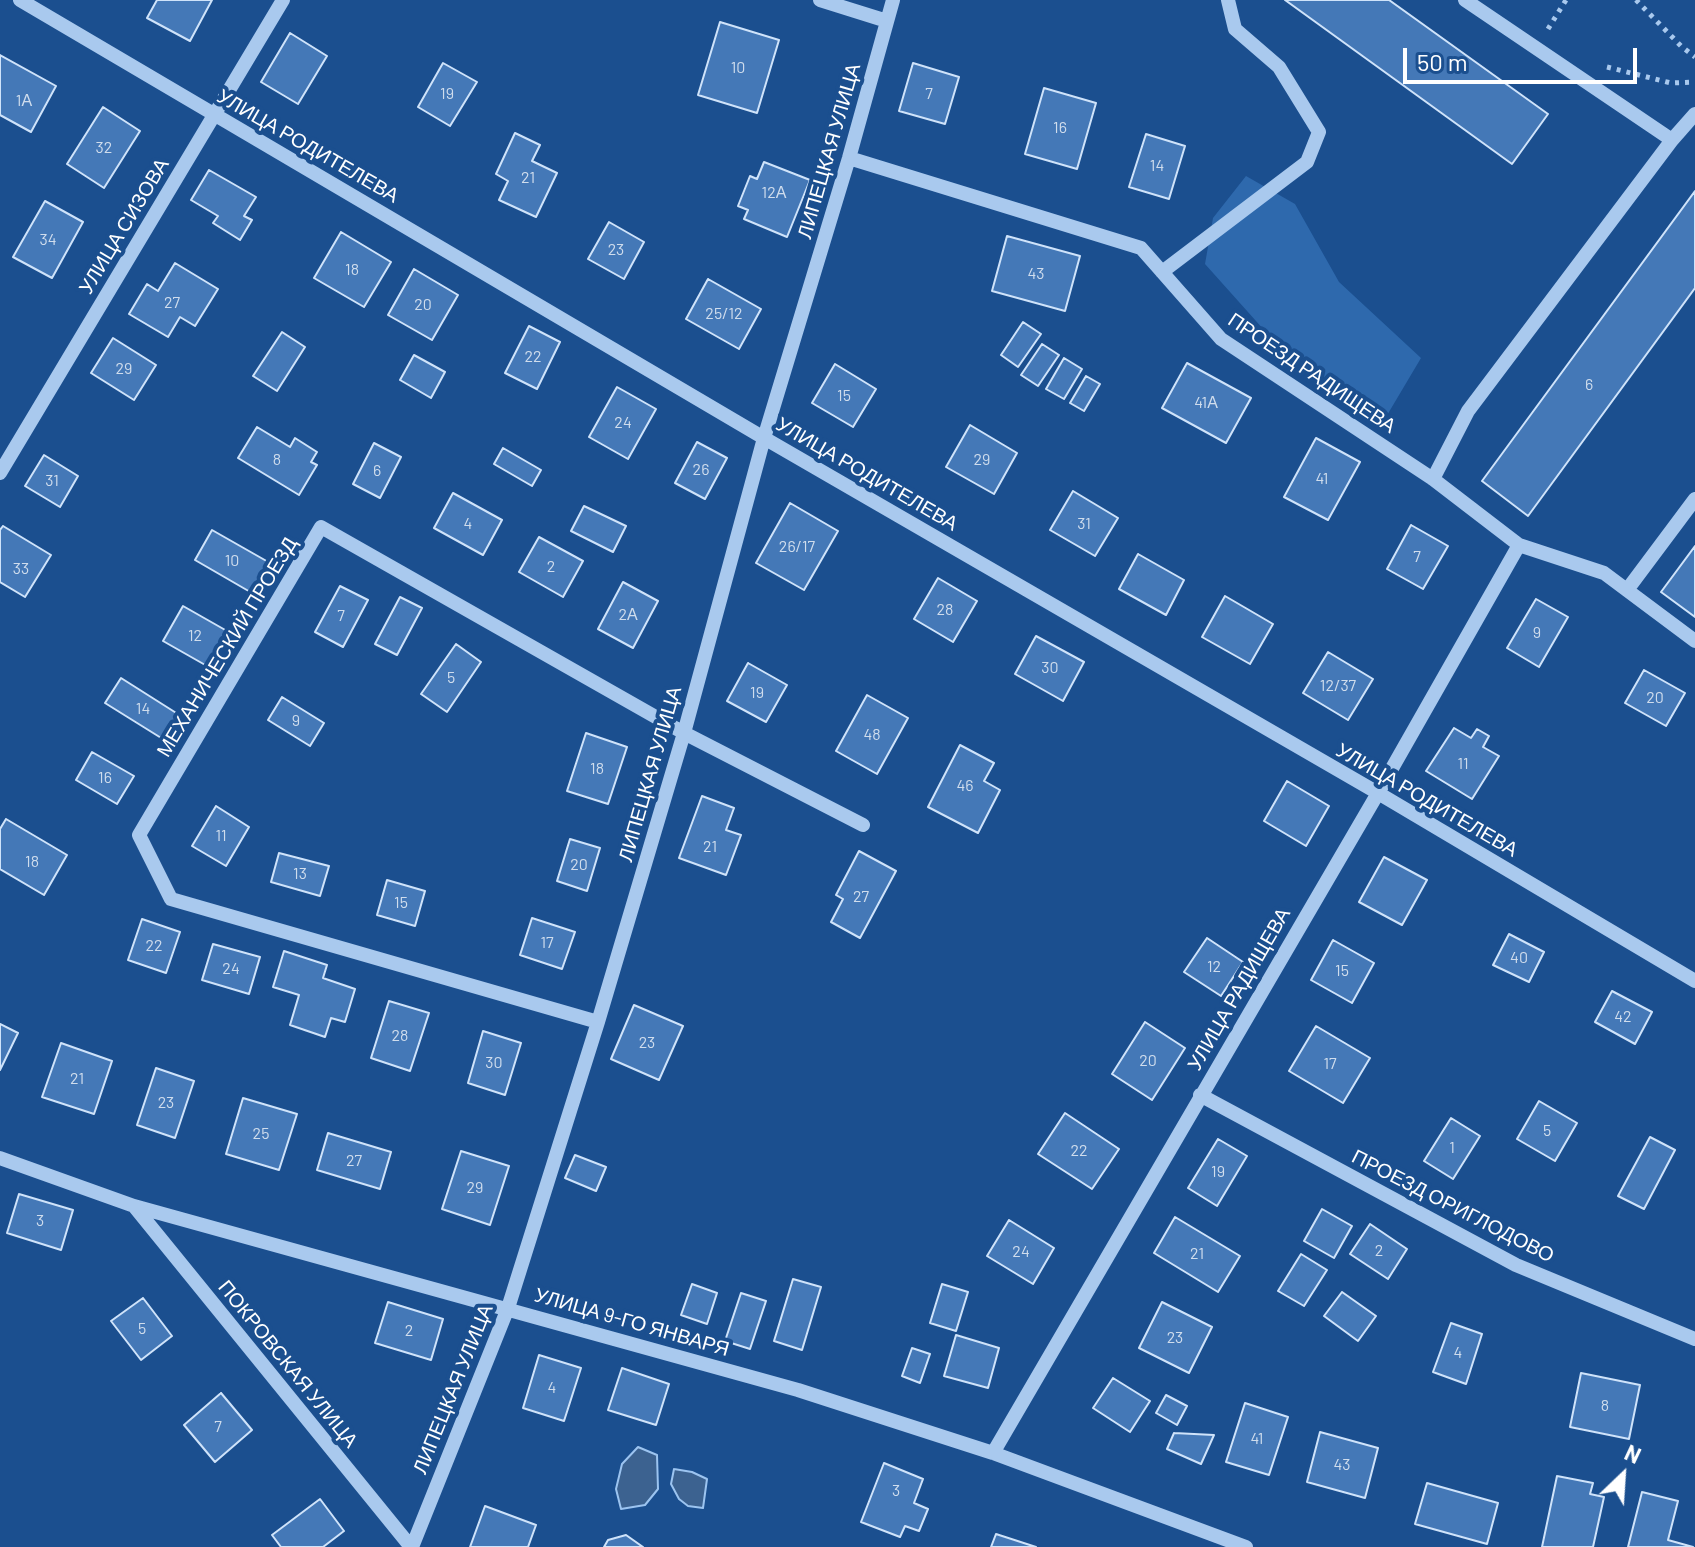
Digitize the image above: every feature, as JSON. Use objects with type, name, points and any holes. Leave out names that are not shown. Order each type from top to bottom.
[{"type":"street","name":"УЛИЦА РОДИТЕЛЕВА","points":[[20,0],[1695,981]]},
{"type":"street","name":"УЛИЦА СИЗОВА","points":[[0,473],[283,0]]},
{"type":"street","points":[[820,0],[887,21]]},
{"type":"street","name":"ЛИПЕЦКАЯ УЛИЦА","points":[[412,1547],[508,1308],[598,1022],[684,733],[764,438],[849,158],[893,0]]},
{"type":"street","points":[[1162,272],[1307,162],[1319,132],[1279,67],[1235,29],[1228,0]]},
{"type":"street","points":[[1465,0],[1672,140]]},
{"type":"street","points":[[1433,479],[1468,411],[1672,140],[1695,114]]},
{"type":"street","name":"ПРОЕЗД РАДИЩЕВА","points":[[849,158],[1141,248],[1221,339],[1433,479],[1519,545],[1604,573],[1695,641]]},
{"type":"street","points":[[1627,590],[1695,499]]},
{"type":"street","name":"МЕХАНИЧЕСКИЙ ПРОЕЗД","points":[[598,1022],[171,899],[139,835],[321,527],[684,733],[863,825]]},
{"type":"street","name":"УЛИЦА РАДИЩЕВА","points":[[993,1453],[1519,545]]},
{"type":"street","name":"ПРОЕЗД ОРИГЛОДОВО","points":[[1200,1095],[1516,1265],[1695,1339]]},
{"type":"street","name":"УЛИЦА 9-ГО ЯНВАРЯ","points":[[0,1158],[134,1206],[798,1390],[993,1453],[1246,1547]]},
{"type":"street","name":"ПОКРОВСКАЯ УЛИЦА","points":[[134,1206],[412,1547]]},
{"type":"path","points":[[1534,48],[1563,9],[1566,0]]},
{"type":"path","points":[[1636,0],[1695,57]]},
{"type":"path","points":[[1595,63],[1671,83],[1695,82]]},
{"type":"shaded area","points":[[1246,176],[1295,204],[1339,282],[1421,358],[1386,417],[1322,379],[1273,340],[1205,264],[1213,218]]},
{"type":"shaded area","points":[[638,1447],[657,1455],[658,1489],[645,1505],[621,1509],[616,1489],[622,1464]]},
{"type":"shaded area","points":[[674,1469],[707,1479],[703,1508],[688,1506],[679,1499],[671,1484]]},
{"type":"building","points":[[157,0],[212,0],[190,41],[147,18]]},
{"type":"building","points":[[1285,0],[1389,0],[1548,114],[1512,164]]},
{"type":"building","points":[[720,22],[779,40],[757,113],[698,95]]},
{"type":"building","points":[[290,33],[327,56],[298,104],[261,82]]},
{"type":"building","points":[[0,55],[56,86],[31,132],[0,115]]},
{"type":"building","points":[[443,63],[477,82],[450,126],[418,107]]},
{"type":"building","points":[[913,63],[959,77],[945,124],[899,111]]},
{"type":"building","points":[[1044,88],[1096,103],[1077,169],[1025,154]]},
{"type":"building","points":[[103,107],[140,131],[104,188],[67,164]]},
{"type":"building","points":[[515,133],[540,145],[532,161],[557,173],[536,217],[499,200],[508,181],[496,174]]},
{"type":"building","points":[[1146,134],[1185,146],[1169,199],[1129,187]]},
{"type":"building","points":[[764,162],[810,180],[787,237],[744,219],[748,210],[738,206],[750,176],[757,179]]},
{"type":"building","points":[[209,170],[256,197],[244,216],[252,220],[240,240],[213,223],[218,216],[191,200]]},
{"type":"building","points":[[1695,191],[1695,288],[1528,516],[1482,481]]},
{"type":"building","points":[[45,201],[83,222],[52,278],[13,257]]},
{"type":"building","points":[[609,222],[644,242],[624,279],[588,259]]},
{"type":"building","points":[[341,232],[391,262],[364,307],[314,278]]},
{"type":"building","points":[[1007,236],[1080,256],[1065,311],[992,291]]},
{"type":"building","points":[[175,263],[218,289],[195,326],[180,317],[168,337],[129,314],[147,284],[158,291]]},
{"type":"building","points":[[414,269],[458,295],[432,340],[388,315]]},
{"type":"building","points":[[708,279],[761,309],[739,349],[686,319]]},
{"type":"building","points":[[1023,322],[1041,334],[1018,367],[1001,355]]},
{"type":"building","points":[[529,326],[560,342],[537,389],[505,373]]},
{"type":"building","points":[[282,332],[305,347],[277,391],[253,376]]},
{"type":"building","points":[[113,338],[156,365],[134,400],[91,373]]},
{"type":"building","points":[[1042,344],[1059,355],[1038,386],[1021,375]]},
{"type":"building","points":[[414,355],[445,372],[431,398],[400,380]]},
{"type":"building","points":[[1064,358],[1082,369],[1064,399],[1046,389]]},
{"type":"building","points":[[1187,363],[1251,398],[1226,443],[1162,408]]},
{"type":"building","points":[[835,364],[876,389],[853,427],[812,403]]},
{"type":"building","points":[[1086,376],[1100,384],[1084,411],[1070,403]]},
{"type":"building","points":[[617,387],[656,409],[628,459],[589,437]]},
{"type":"building","points":[[970,425],[1017,453],[994,494],[946,467]]},
{"type":"building","points":[[257,427],[290,447],[295,438],[317,452],[311,462],[317,465],[299,495],[238,458]]},
{"type":"building","points":[[1316,438],[1360,462],[1328,520],[1284,497]]},
{"type":"building","points":[[697,442],[727,458],[705,499],[675,483]]},
{"type":"building","points":[[374,443],[401,457],[380,498],[353,484]]},
{"type":"building","points":[[503,448],[541,470],[532,486],[494,464]]},
{"type":"building","points":[[44,455],[78,476],[60,507],[25,486]]},
{"type":"building","points":[[1073,491],[1118,518],[1095,556],[1050,530]]},
{"type":"building","points":[[453,493],[502,520],[483,555],[434,528]]},
{"type":"building","points":[[790,503],[838,531],[804,590],[756,563]]},
{"type":"building","points":[[584,506],[626,526],[613,552],[571,531]]},
{"type":"building","points":[[1411,525],[1448,546],[1423,589],[1387,569]]},
{"type":"building","points":[[3,526],[51,555],[25,597],[0,582],[0,530]]},
{"type":"building","points":[[212,530],[270,563],[252,593],[195,560]]},
{"type":"building","points":[[539,537],[583,561],[563,597],[519,572]]},
{"type":"building","points":[[1695,546],[1695,617],[1661,592]]},
{"type":"building","points":[[1138,554],[1184,580],[1166,615],[1119,589]]},
{"type":"building","points":[[938,578],[977,601],[953,642],[914,619]]},
{"type":"building","points":[[623,582],[658,601],[633,648],[598,629]]},
{"type":"building","points":[[340,586],[368,600],[343,647],[315,632]]},
{"type":"building","points":[[1225,596],[1273,624],[1250,664],[1202,637]]},
{"type":"building","points":[[400,597],[422,608],[397,655],[375,644]]},
{"type":"building","points":[[1536,599],[1568,617],[1539,667],[1507,648]]},
{"type":"building","points":[[183,606],[227,631],[207,666],[163,641]]},
{"type":"building","points":[[1036,636],[1084,662],[1063,701],[1015,674]]},
{"type":"building","points":[[456,644],[481,662],[447,712],[421,694]]},
{"type":"building","points":[[1328,652],[1373,679],[1348,720],[1303,693]]},
{"type":"building","points":[[748,663],[787,685],[766,722],[727,701]]},
{"type":"building","points":[[1644,670],[1685,693],[1666,726],[1625,703]]},
{"type":"building","points":[[121,678],[181,716],[166,741],[105,703]]},
{"type":"building","points":[[867,695],[908,718],[877,774],[836,751]]},
{"type":"building","points":[[282,697],[324,723],[310,746],[268,720]]},
{"type":"building","points":[[1454,728],[1471,738],[1477,729],[1489,736],[1483,747],[1499,756],[1472,799],[1426,771]]},
{"type":"building","points":[[586,733],[627,747],[608,804],[567,791]]},
{"type":"building","points":[[960,745],[994,763],[984,781],[1000,790],[978,833],[928,807]]},
{"type":"building","points":[[92,752],[134,776],[117,804],[76,780]]},
{"type":"building","points":[[1287,781],[1329,806],[1306,846],[1264,821]]},
{"type":"building","points":[[702,796],[734,808],[726,830],[741,835],[726,875],[679,858]]},
{"type":"building","points":[[216,806],[249,827],[226,866],[192,846]]},
{"type":"building","points":[[6,819],[67,855],[44,895],[0,869],[0,829]]},
{"type":"building","points":[[570,839],[600,848],[587,891],[557,881]]},
{"type":"building","points":[[859,851],[896,871],[860,938],[831,922],[843,899],[836,895]]},
{"type":"building","points":[[279,853],[329,866],[320,896],[271,882]]},
{"type":"building","points":[[1384,857],[1427,880],[1402,925],[1359,902]]},
{"type":"building","points":[[387,880],[425,891],[415,926],[377,915]]},
{"type":"building","points":[[532,918],[575,932],[562,969],[520,955]]},
{"type":"building","points":[[142,919],[180,932],[166,973],[128,960]]},
{"type":"building","points":[[1509,934],[1544,952],[1529,982],[1493,965]]},
{"type":"building","points":[[1207,938],[1243,962],[1221,996],[1184,972]]},
{"type":"building","points":[[1333,940],[1374,963],[1352,1003],[1311,980]]},
{"type":"building","points":[[213,944],[260,957],[249,994],[202,980]]},
{"type":"building","points":[[284,951],[327,965],[323,978],[355,989],[345,1022],[331,1018],[325,1037],[290,1025],[299,995],[273,987]]},
{"type":"building","points":[[1612,991],[1652,1012],[1635,1044],[1595,1022]]},
{"type":"building","points":[[389,1001],[429,1013],[410,1071],[371,1058]]},
{"type":"building","points":[[634,1005],[683,1026],[659,1080],[611,1059]]},
{"type":"building","points":[[1145,1022],[1185,1048],[1152,1100],[1112,1074]]},
{"type":"building","points":[[0,1024],[18,1033],[0,1070]]},
{"type":"building","points":[[1316,1026],[1370,1058],[1343,1103],[1289,1071]]},
{"type":"building","points":[[483,1031],[521,1043],[505,1095],[468,1083]]},
{"type":"building","points":[[61,1043],[112,1061],[94,1114],[42,1097]]},
{"type":"building","points":[[156,1068],[194,1081],[175,1138],[137,1125]]},
{"type":"building","points":[[243,1098],[297,1114],[279,1170],[226,1154]]},
{"type":"building","points":[[1539,1101],[1577,1123],[1555,1161],[1517,1139]]},
{"type":"building","points":[[1065,1113],[1119,1149],[1092,1189],[1038,1154]]},
{"type":"building","points":[[1451,1118],[1480,1136],[1453,1179],[1424,1161]]},
{"type":"building","points":[[328,1133],[391,1152],[380,1189],[317,1170]]},
{"type":"building","points":[[1650,1137],[1675,1150],[1644,1209],[1618,1196]]},
{"type":"building","points":[[1218,1139],[1247,1156],[1217,1206],[1188,1188]]},
{"type":"building","points":[[461,1151],[509,1166],[490,1225],[442,1209]]},
{"type":"building","points":[[575,1155],[606,1167],[596,1191],[565,1178]]},
{"type":"building","points":[[19,1194],[73,1210],[61,1250],[7,1233]]},
{"type":"building","points":[[1322,1209],[1352,1226],[1334,1258],[1304,1241]]},
{"type":"building","points":[[1175,1217],[1240,1256],[1218,1292],[1154,1253]]},
{"type":"building","points":[[1009,1220],[1054,1248],[1033,1284],[987,1256]]},
{"type":"building","points":[[1370,1224],[1407,1249],[1388,1279],[1350,1254]]},
{"type":"building","points":[[1301,1254],[1327,1270],[1304,1306],[1278,1291]]},
{"type":"building","points":[[793,1279],[821,1287],[802,1350],[774,1341]]},
{"type":"building","points":[[692,1284],[717,1293],[707,1324],[681,1315]]},
{"type":"building","points":[[942,1284],[968,1292],[956,1331],[930,1323]]},
{"type":"building","points":[[1342,1292],[1376,1316],[1358,1341],[1324,1316]]},
{"type":"building","points":[[741,1293],[766,1301],[750,1349],[725,1341]]},
{"type":"building","points":[[143,1298],[172,1336],[141,1360],[111,1321]]},
{"type":"building","points":[[388,1302],[443,1319],[431,1360],[375,1343]]},
{"type":"building","points":[[1162,1302],[1212,1327],[1189,1373],[1139,1348]]},
{"type":"building","points":[[1451,1323],[1482,1334],[1466,1384],[1433,1372]]},
{"type":"building","points":[[956,1335],[999,1348],[988,1388],[944,1376]]},
{"type":"building","points":[[912,1348],[930,1354],[920,1383],[902,1376]]},
{"type":"building","points":[[539,1355],[581,1368],[564,1421],[523,1408]]},
{"type":"building","points":[[622,1368],[669,1384],[656,1425],[608,1410]]},
{"type":"building","points":[[1581,1373],[1640,1385],[1629,1439],[1570,1427]]},
{"type":"building","points":[[1113,1378],[1150,1401],[1130,1432],[1093,1408]]},
{"type":"building","points":[[221,1393],[252,1430],[215,1462],[184,1425]]},
{"type":"building","points":[[1166,1395],[1187,1406],[1177,1425],[1156,1413]]},
{"type":"building","points":[[1245,1403],[1288,1417],[1269,1475],[1226,1462]]},
{"type":"building","points":[[1320,1432],[1378,1448],[1365,1498],[1307,1482]]},
{"type":"building","points":[[1174,1433],[1214,1435],[1201,1464],[1167,1449]]},
{"type":"building","points":[[884,1463],[923,1479],[914,1503],[928,1509],[919,1531],[905,1526],[900,1537],[861,1522]]},
{"type":"building","points":[[1557,1476],[1593,1483],[1590,1494],[1604,1497],[1593,1547],[1542,1547]]},
{"type":"building","points":[[1427,1483],[1498,1503],[1487,1544],[1415,1524]]},
{"type":"building","points":[[1642,1492],[1678,1501],[1668,1540],[1693,1547],[1628,1547]]},
{"type":"building","points":[[320,1499],[344,1531],[323,1547],[281,1547],[272,1535]]},
{"type":"building","points":[[485,1506],[536,1525],[528,1547],[470,1547]]},
{"type":"building","points":[[996,1534],[1036,1547],[991,1547]]},
{"type":"building","points":[[626,1535],[643,1547],[604,1547],[608,1540]]}]
